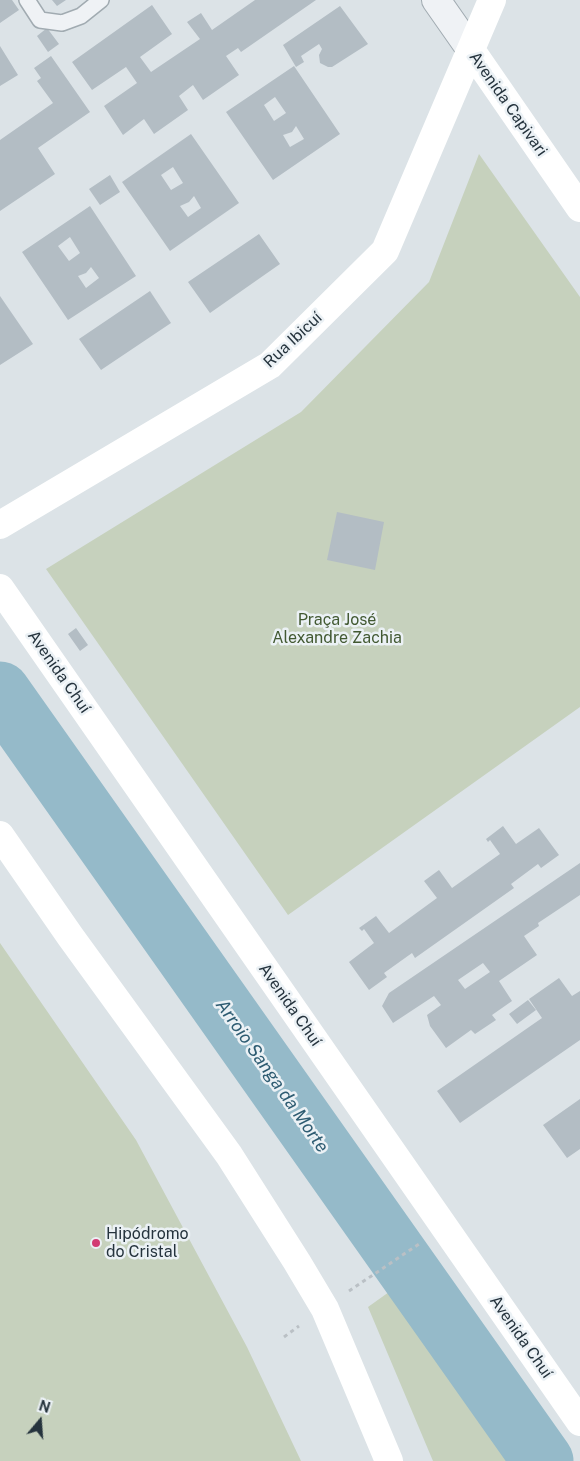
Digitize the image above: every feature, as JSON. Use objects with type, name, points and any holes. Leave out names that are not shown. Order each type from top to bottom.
[{"type":"main road","name":"Rua Ibicuí","points":[[0,525],[270,365],[385,251],[492,0]]},
{"type":"main road","name":"Avenida Capivari","points":[[471,50],[580,208]]},
{"type":"main road","name":"Avenida Chuí","points":[[0,588],[580,1422]]},
{"type":"main road","points":[[0,835],[76,944],[229,1155],[297,1262],[325,1308],[389,1461]]},
{"type":"street","name":"Avenida Capivari","points":[[436,0],[471,50]]},
{"type":"lane","points":[[27,0],[40,20],[62,22],[81,16],[101,0]]},
{"type":"path","points":[[358,1285],[410,1250]]},
{"type":"green space","name":"Praça José Alexandre Zachia","points":[[479,154],[580,297],[580,707],[288,915],[46,569],[301,412],[429,282]]},
{"type":"green space","name":"Hipódromo do Cristal","points":[[0,943],[136,1140],[247,1347],[301,1461],[0,1461]]},
{"type":"green space","points":[[389,1292],[508,1461],[433,1461],[368,1307]]},
{"type":"building","points":[[0,0],[12,0],[19,10],[0,23]]},
{"type":"building","points":[[52,0],[66,0],[57,6]]},
{"type":"building","points":[[255,0],[316,0],[241,52],[238,48],[226,56],[239,75],[203,100],[193,85],[179,96],[188,110],[154,134],[144,119],[123,135],[104,106],[137,83],[126,67],[92,90],[72,62],[152,5],[172,34],[140,57],[151,72],[200,39],[187,22],[201,13],[212,30]]},
{"type":"building","points":[[340,6],[368,44],[332,67],[328,67],[320,63],[319,55],[322,49],[319,44],[301,56],[304,62],[296,67],[283,45]]},
{"type":"building","points":[[47,28],[59,44],[48,52],[37,36]]},
{"type":"building","points":[[0,46],[18,75],[0,86]]},
{"type":"building","points":[[51,56],[90,112],[38,148],[55,174],[0,211],[0,140],[53,103],[37,81],[41,78],[34,68]]},
{"type":"building","points":[[294,66],[340,134],[273,180],[226,112]],"holes":[[[275,97],[286,113],[274,121],[264,105]],[[296,126],[304,139],[290,147],[283,135],[292,132]]]},
{"type":"building","points":[[191,134],[239,203],[170,251],[122,182]],"holes":[[[173,167],[183,183],[171,190],[161,175]],[[194,196],[201,208],[188,217],[180,206],[189,202]]]},
{"type":"building","points":[[110,175],[120,192],[100,205],[89,189]]},
{"type":"building","points":[[90,206],[136,276],[68,320],[22,252]],"holes":[[[70,237],[80,253],[69,261],[58,246]],[[91,267],[99,278],[86,288],[78,276],[86,273]]]},
{"type":"building","points":[[259,234],[280,264],[210,313],[188,282]]},
{"type":"building","points":[[150,291],[171,323],[101,370],[79,339]]},
{"type":"building","points":[[0,296],[33,344],[0,365]]},
{"type":"building","points":[[337,512],[384,522],[375,570],[327,560]]},
{"type":"building","points":[[76,628],[88,645],[80,651],[68,634]]},
{"type":"building","points":[[503,826],[516,844],[539,828],[559,855],[541,868],[538,864],[511,884],[514,888],[415,958],[412,953],[384,973],[387,977],[369,990],[349,962],[374,943],[364,929],[362,931],[359,928],[376,916],[389,933],[437,898],[424,881],[439,870],[452,888],[500,854],[490,840],[488,842],[486,839]]},
{"type":"building","points":[[580,863],[580,895],[538,923],[539,926],[524,936],[537,955],[499,981],[512,1001],[492,1015],[496,1020],[475,1034],[471,1030],[446,1048],[430,1026],[427,1015],[441,1005],[434,996],[393,1023],[382,1006],[389,993]],"holes":[[[483,963],[490,972],[465,989],[458,980]]]},
{"type":"building","points":[[559,978],[572,996],[580,991],[580,1040],[460,1123],[437,1091],[542,1018],[529,999]]},
{"type":"building","points":[[528,1000],[536,1010],[517,1024],[509,1014]]},
{"type":"building","points":[[580,1099],[580,1149],[567,1158],[543,1125]]},
{"type":"waterway","name":"Arroio Sanga da Morte","points":[[0,692],[543,1461]]},
{"type":"place","name":"Hipódromo do Cristal","points":[[96,1243]]}]
